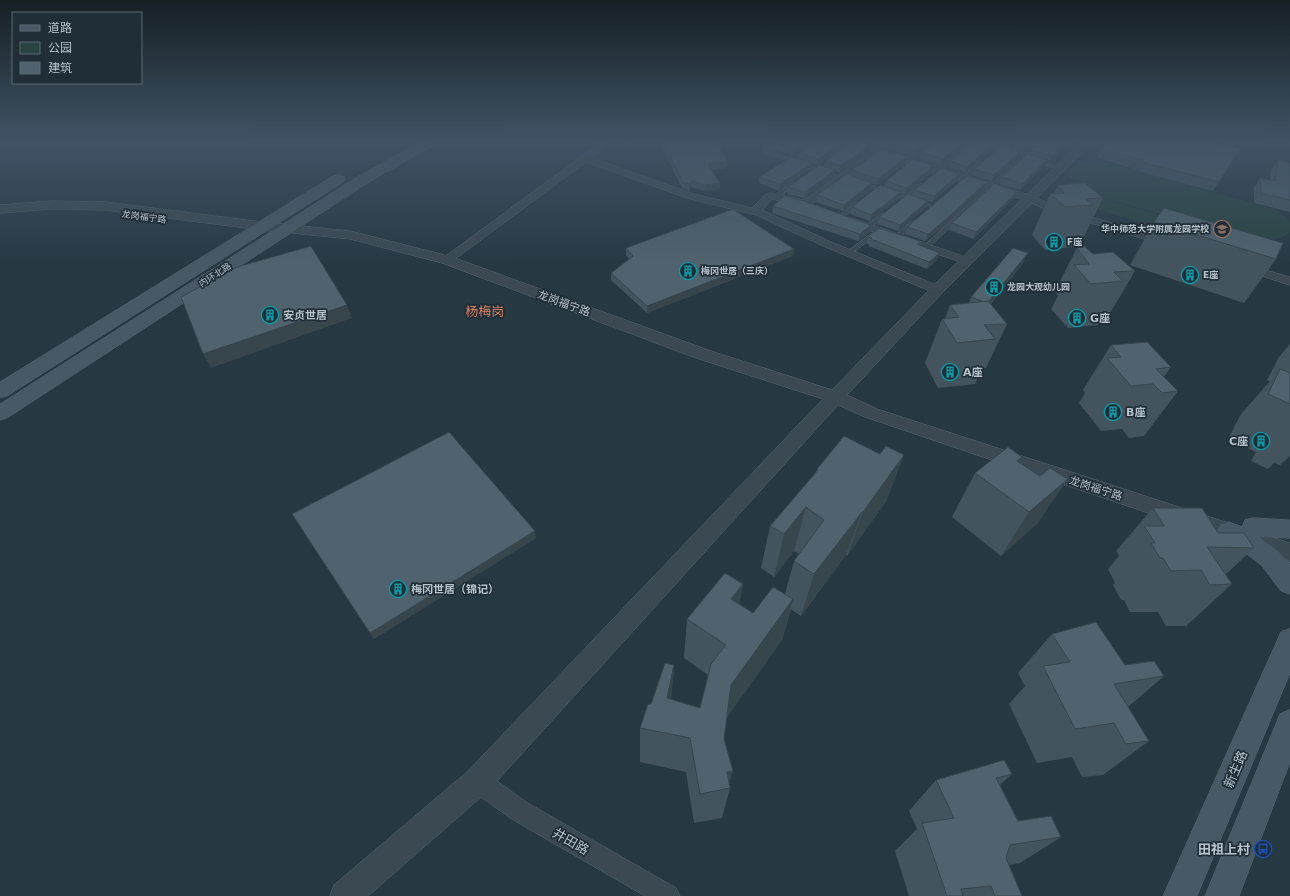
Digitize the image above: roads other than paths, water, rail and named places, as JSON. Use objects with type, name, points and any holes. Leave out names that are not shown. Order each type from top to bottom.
[{"type":"main road","name":"内环北路","points":[[0,391],[332,183]]},
{"type":"main road","name":"内环北路","points":[[0,413],[358,183]]},
{"type":"main road","points":[[1253,526],[1290,529]]},
{"type":"main road","points":[[1229,531],[1252,543],[1268,555],[1280,567],[1290,583]]},
{"type":"main road","name":"新生路","points":[[1180,896],[1290,641]]},
{"type":"main road","points":[[1222,896],[1283,762],[1290,724]]},
{"type":"street","points":[[447,260],[551,183]]},
{"type":"street","points":[[654,183],[691,196],[754,212],[937,290]]},
{"type":"street","points":[[806,203],[838,183]]},
{"type":"street","points":[[976,183],[992,186],[1030,198],[1051,208],[1177,243]]},
{"type":"street","points":[[344,896],[478,782],[835,397],[937,290],[1045,183]]},
{"type":"street","points":[[754,212],[770,196],[806,203],[820,209]]},
{"type":"street","name":"龙岗福宁路","points":[[0,209],[52,204],[105,206],[258,229]]},
{"type":"street","name":"龙岗福宁路","points":[[0,214],[44,210],[97,210],[258,229],[288,228],[350,234],[447,260],[702,354],[835,397],[871,414],[1290,552]]},
{"type":"street","points":[[837,215],[966,261]]},
{"type":"street","points":[[1290,275],[1240,263],[1290,281]]},
{"type":"street","name":"龙岗福宁路","points":[[835,397],[880,404],[1290,538]]},
{"type":"street","name":"井田路","points":[[478,782],[518,810],[668,896]]},
{"type":"lane","points":[[776,197],[796,183]]},
{"type":"lane","points":[[859,183],[932,206]]},
{"type":"lane","points":[[899,203],[924,183]]},
{"type":"lane","points":[[927,246],[995,183]]},
{"type":"lane","points":[[871,193],[883,184]]},
{"type":"lane","points":[[837,215],[865,198]]},
{"type":"lane","points":[[926,211],[937,202]]},
{"type":"lane","points":[[849,253],[873,229],[887,212]]},
{"type":"lane","points":[[898,236],[920,216]]},
{"type":"place","name":"华中师范大学附属龙园学校","points":[[1222,229]]},
{"type":"place","name":"F座","points":[[1054,242]]},
{"type":"place","name":"梅冈世居（三庆）","points":[[688,271]]},
{"type":"place","name":"E座","points":[[1190,275]]},
{"type":"place","name":"龙园大观幼儿园","points":[[994,287]]},
{"type":"place","name":"安贞世居","points":[[270,315]]},
{"type":"place","name":"G座","points":[[1077,318]]},
{"type":"place","name":"A座","points":[[950,372]]},
{"type":"place","name":"B座","points":[[1113,412]]},
{"type":"place","name":"C座","points":[[1261,441]]},
{"type":"place","name":"梅冈世居（锦记）","points":[[398,589]]},
{"type":"place","name":"田祖上村","points":[[1263,849]]},
{"type":"district","name":"杨梅岗","points":[[485,311]]}]
